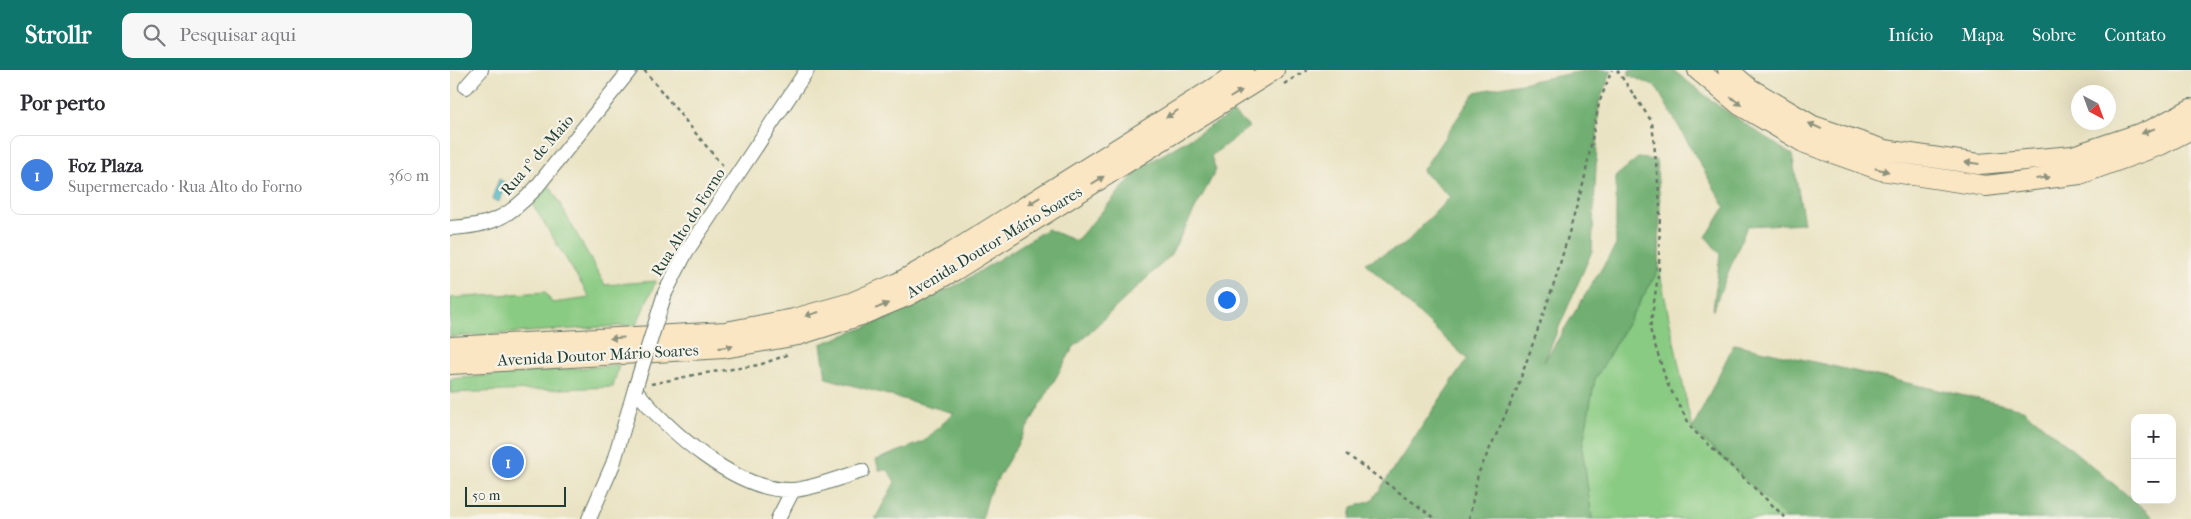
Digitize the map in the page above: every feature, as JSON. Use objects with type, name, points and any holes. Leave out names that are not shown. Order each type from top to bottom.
[{"type":"main road","name":"Avenida Doutor Mário Soares","points":[[450,347],[726,332],[794,319],[851,303],[898,283],[945,256],[1243,70]]},
{"type":"main road","name":"Avenida Doutor Mário Soares","points":[[450,364],[724,348],[798,335],[861,315],[909,295],[955,270],[1274,70]]},
{"type":"main road","points":[[1698,70],[1740,105],[1806,143],[1881,170],[1986,186],[2080,174],[2160,145],[2191,129]]},
{"type":"main road","points":[[1728,70],[1749,88],[1813,126],[1884,150],[1979,164],[2073,156],[2151,130],[2191,109]]},
{"type":"street","points":[[466,87],[481,70]]},
{"type":"street","name":"Rua 1º de Maio","points":[[450,228],[477,226],[501,218],[518,207],[535,189],[630,70]]},
{"type":"street","name":"Rua Alto do Forno","points":[[589,519],[614,464],[665,293],[686,252],[807,70]]},
{"type":"street","points":[[635,389],[650,408],[684,441],[731,473],[773,489],[793,490],[862,471]]},
{"type":"street","points":[[778,519],[793,490]]},
{"type":"path","points":[[644,70],[734,179]]},
{"type":"path","points":[[1468,519],[1478,474],[1515,394],[1555,281],[1584,181],[1599,103],[1612,70]]},
{"type":"path","points":[[1617,70],[1652,122],[1660,203],[1660,269],[1650,329],[1667,383],[1692,429],[1787,519]]},
{"type":"path","points":[[1346,454],[1436,519]]},
{"type":"green space","points":[[1588,70],[1612,70],[1599,103],[1592,251],[1544,362],[1616,245],[1616,176],[1638,158],[1656,160],[1660,203],[1659,269],[1595,379],[1582,448],[1592,519],[1350,519],[1352,507],[1372,501],[1467,359],[1365,263],[1404,245],[1450,197],[1422,171],[1475,92]]},
{"type":"green space","points":[[1629,70],[1673,70],[1720,107],[1792,155],[1804,223],[1747,226],[1713,310],[1720,254],[1706,237],[1725,207],[1656,87],[1629,75]]},
{"type":"green space","points":[[1233,113],[1249,127],[1211,156],[1216,170],[1170,256],[1073,348],[989,494],[982,519],[875,519],[895,482],[888,470],[879,470],[876,460],[923,442],[954,413],[826,378],[821,344],[866,327],[961,283],[1047,229],[1076,241],[1140,168]]},
{"type":"green space","points":[[550,186],[605,285],[656,281],[636,325],[450,337],[450,298],[545,292],[552,303],[590,298],[533,205]]},
{"type":"green space","points":[[1659,269],[1692,429],[1787,519],[1592,519],[1582,448],[1595,379]]},
{"type":"green space","points":[[1734,344],[2023,409],[2131,498],[2131,504],[2138,504],[2156,519],[1787,519],[1692,429]]},
{"type":"green space","points":[[619,365],[613,387],[450,393],[450,379]]},
{"type":"water","points":[[499,179],[506,183],[499,202],[492,199]]},
{"type":"place","name":"Foz Plaza","points":[[508,462]]}]
